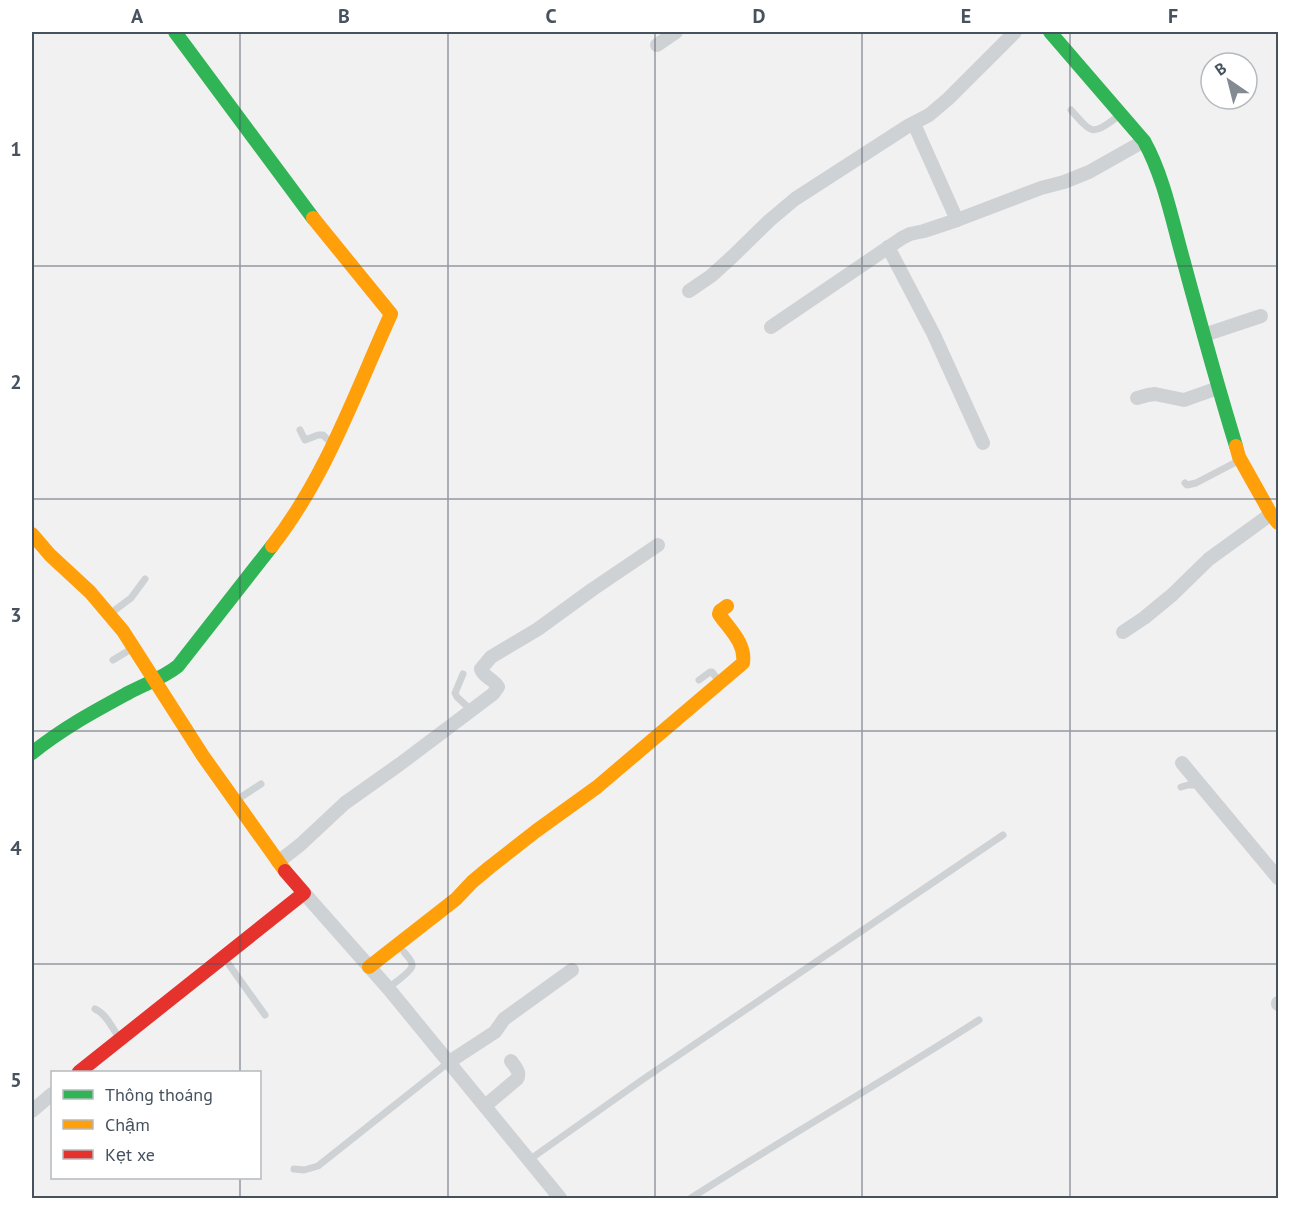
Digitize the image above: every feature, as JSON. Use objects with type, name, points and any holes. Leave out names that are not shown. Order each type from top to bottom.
[{"type":"street","points":[[32,753],[78,719],[165,676],[188,653],[278,539],[306,498],[355,399],[391,314],[321,229],[175,32]]},
{"type":"street","points":[[657,45],[676,32]]},
{"type":"street","points":[[689,291],[711,276],[795,199],[908,126],[929,115],[1015,32]]},
{"type":"street","points":[[1050,32],[1144,141],[1153,157],[1240,460],[1275,519],[1209,559],[1172,595],[1123,632]]},
{"type":"street","points":[[914,124],[957,220]]},
{"type":"street","points":[[771,327],[910,234],[1064,182],[1089,172],[1144,141]]},
{"type":"street","points":[[888,247],[934,335],[982,443]]},
{"type":"street","points":[[1203,335],[1261,316]]},
{"type":"street","points":[[1137,398],[1155,394],[1184,400],[1218,388]]},
{"type":"street","points":[[32,534],[50,555],[90,592],[123,631],[203,756],[278,862],[388,988],[560,1198]]},
{"type":"street","points":[[278,862],[345,803],[484,701],[498,688],[496,683],[481,671],[491,657],[538,629],[658,545]]},
{"type":"street","points":[[369,967],[456,899],[472,882],[499,860],[597,787],[743,663],[745,658],[741,646],[719,614],[727,606]]},
{"type":"street","points":[[1182,763],[1278,878]]},
{"type":"street","points":[[80,1071],[304,893]]},
{"type":"street","points":[[449,1062],[495,1032],[504,1019],[572,970]]},
{"type":"street","points":[[485,1106],[517,1080],[518,1072],[511,1061]]},
{"type":"street","points":[[32,1111],[51,1095]]},
{"type":"lane","points":[[1071,110],[1085,126],[1092,130],[1099,130],[1120,115]]},
{"type":"lane","points":[[300,430],[305,440],[323,435],[332,445]]},
{"type":"lane","points":[[1185,483],[1187,485],[1196,483],[1240,460]]},
{"type":"lane","points":[[109,615],[131,598],[146,579]]},
{"type":"lane","points":[[113,660],[133,648]]},
{"type":"lane","points":[[699,680],[712,672],[720,683]]},
{"type":"lane","points":[[463,674],[455,693],[471,710]]},
{"type":"lane","points":[[235,801],[261,784]]},
{"type":"lane","points":[[1181,787],[1202,786]]},
{"type":"lane","points":[[529,1160],[642,1080],[1003,834]]},
{"type":"lane","points":[[388,988],[412,966],[404,952]]},
{"type":"lane","points":[[223,957],[265,1015]]},
{"type":"lane","points":[[94,1009],[104,1016],[120,1040]]},
{"type":"lane","points":[[691,1198],[979,1020]]},
{"type":"lane","points":[[294,1169],[304,1170],[318,1166],[449,1062]]},
{"type":"traffic: fast","points":[[175,32],[313,218]]},
{"type":"traffic: fast","points":[[1050,32],[1144,141],[1151,155],[1167,199],[1236,446]]},
{"type":"traffic: fast","points":[[32,753],[78,721],[178,666],[272,546]]},
{"type":"traffic: slow","points":[[272,546],[308,492],[324,463],[391,314],[313,218]]},
{"type":"traffic: slow","points":[[1236,446],[1239,457],[1278,523]]},
{"type":"traffic: slow","points":[[32,534],[50,555],[90,592],[123,631],[203,756],[285,871]]},
{"type":"traffic: slow","points":[[369,967],[456,899],[490,867],[597,787],[743,663],[742,649],[719,614],[727,606]]},
{"type":"traffic: jam","points":[[80,1071],[304,893],[285,871]]}]
